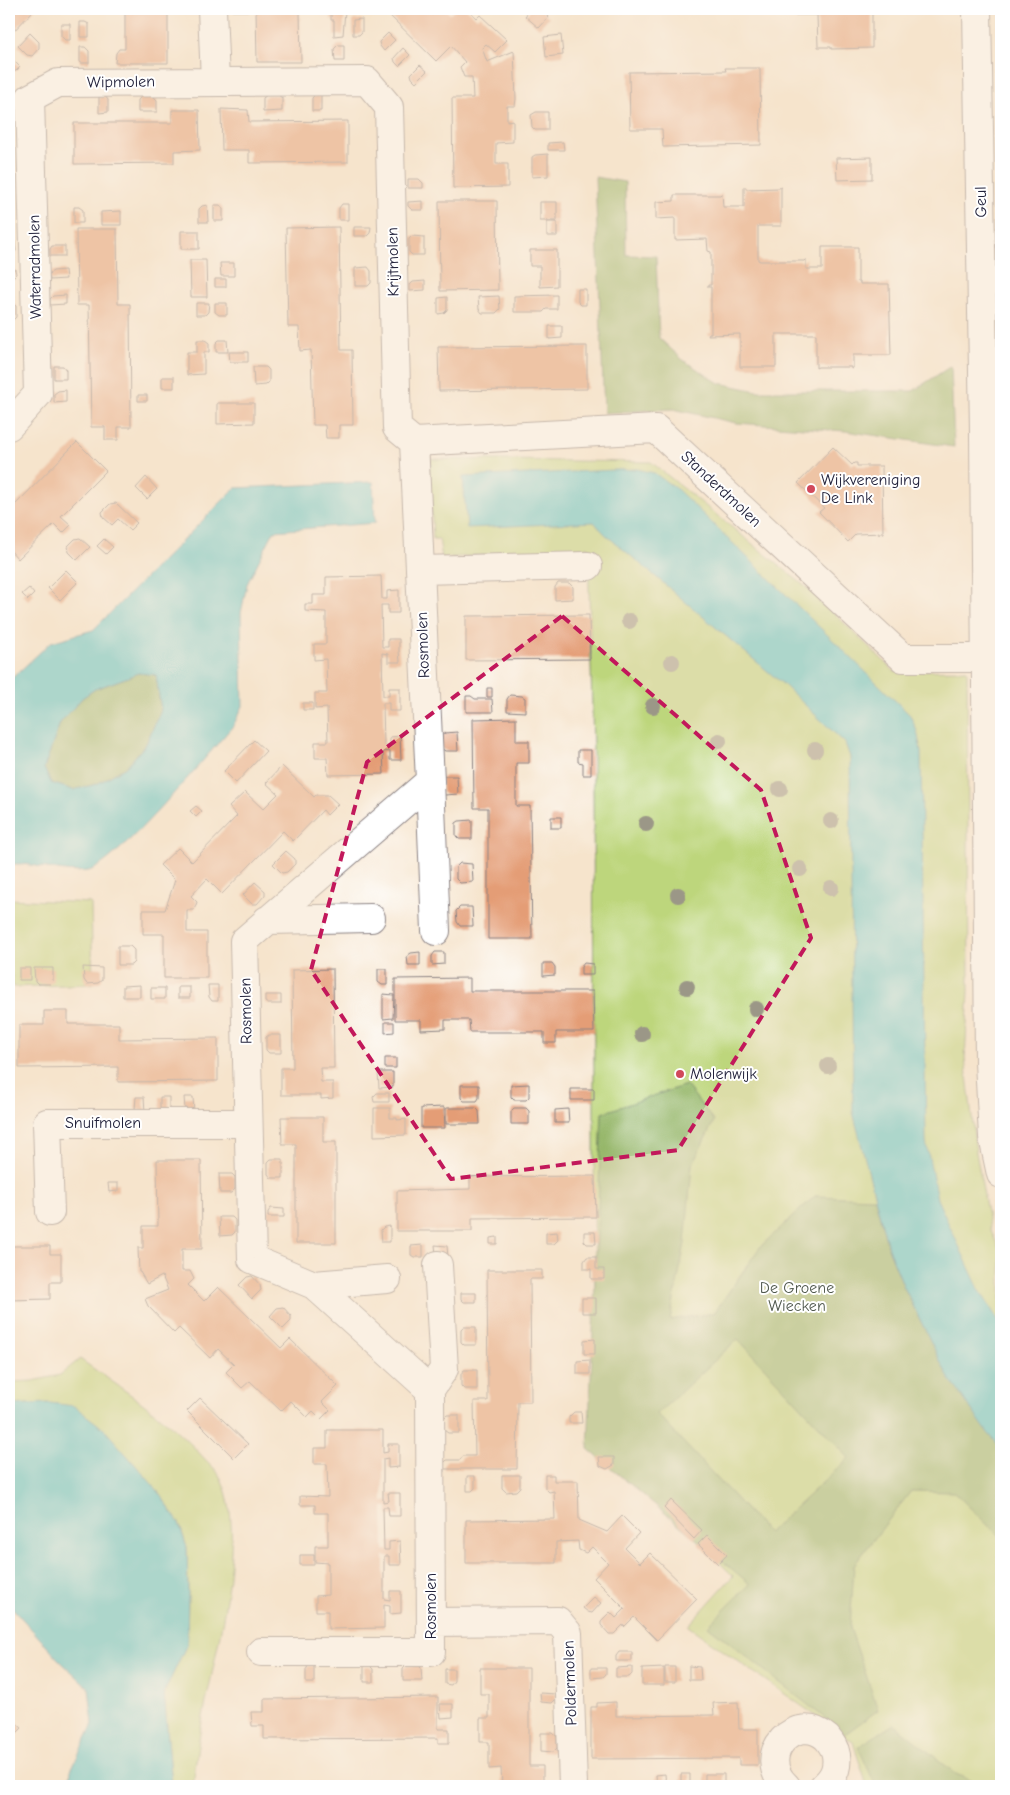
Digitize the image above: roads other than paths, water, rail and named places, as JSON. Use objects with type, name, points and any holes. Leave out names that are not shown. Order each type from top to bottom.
[{"type":"street","points":[[212,9],[215,81]]},
{"type":"street","name":"Geul","points":[[977,9],[993,435],[985,658],[989,1062],[993,1137],[1001,1174]]},
{"type":"street","name":"Wipmolen","points":[[30,98],[58,83],[367,81]]},
{"type":"street","name":"Krijtmolen","points":[[367,81],[389,107],[397,428],[414,442]]},
{"type":"street","name":"Waterradmolen","points":[[9,426],[38,394],[30,98]]},
{"type":"street","name":"Standerdmolen","points":[[414,442],[656,429],[903,658],[985,658]]},
{"type":"street","name":"Rosmolen","points":[[414,442],[436,931]]},
{"type":"street","points":[[420,570],[588,566]]},
{"type":"street","name":"Rosmolen","points":[[262,1652],[431,1652],[430,1390],[314,1285],[252,1259],[244,941],[430,781]]},
{"type":"street","points":[[267,920],[371,918]]},
{"type":"street","name":"Snuifmolen","points":[[50,1212],[47,1123],[248,1123]]},
{"type":"street","points":[[430,1390],[444,1369],[438,1265]]},
{"type":"street","name":"Rosmolen","points":[[314,1285],[387,1278]]},
{"type":"street","name":"Poldermolen","points":[[431,1622],[558,1621],[568,1633],[573,1786]]},
{"type":"street","points":[[785,1786],[778,1778],[774,1768],[774,1757],[777,1747],[783,1738],[792,1732],[813,1730],[823,1735],[830,1742],[835,1751],[837,1761],[836,1771],[831,1780],[824,1786]]},
{"type":"water","points":[[637,469],[654,473],[678,490],[910,715],[917,731],[921,751],[926,1142],[937,1199],[979,1289],[1001,1325],[1001,1448],[988,1433],[947,1375],[904,1287],[888,1248],[853,1112],[850,757],[845,743],[784,685],[605,534],[594,522],[467,528],[463,477]]},
{"type":"water","points":[[373,482],[375,523],[274,531],[247,584],[241,613],[243,706],[233,726],[162,807],[118,851],[101,865],[88,871],[78,872],[9,864],[9,681],[51,642],[93,630],[235,488]],"holes":[[[139,673],[156,675],[161,710],[146,744],[126,767],[97,784],[73,790],[51,783],[44,768],[60,723],[82,698],[95,689]]]},
{"type":"water","points":[[50,1403],[74,1406],[104,1429],[158,1491],[179,1523],[187,1548],[187,1644],[164,1693],[172,1786],[69,1786],[71,1770],[93,1724],[89,1688],[59,1660],[9,1604],[9,1405]]},
{"type":"place","name":"Wijkvereniging De Link","points":[[811,489]]},
{"type":"place","name":"Molenwijk","points":[[680,1074]]},
{"type":"park label","name":"De Groene Wiecken","points":[[797,1297]]}]
